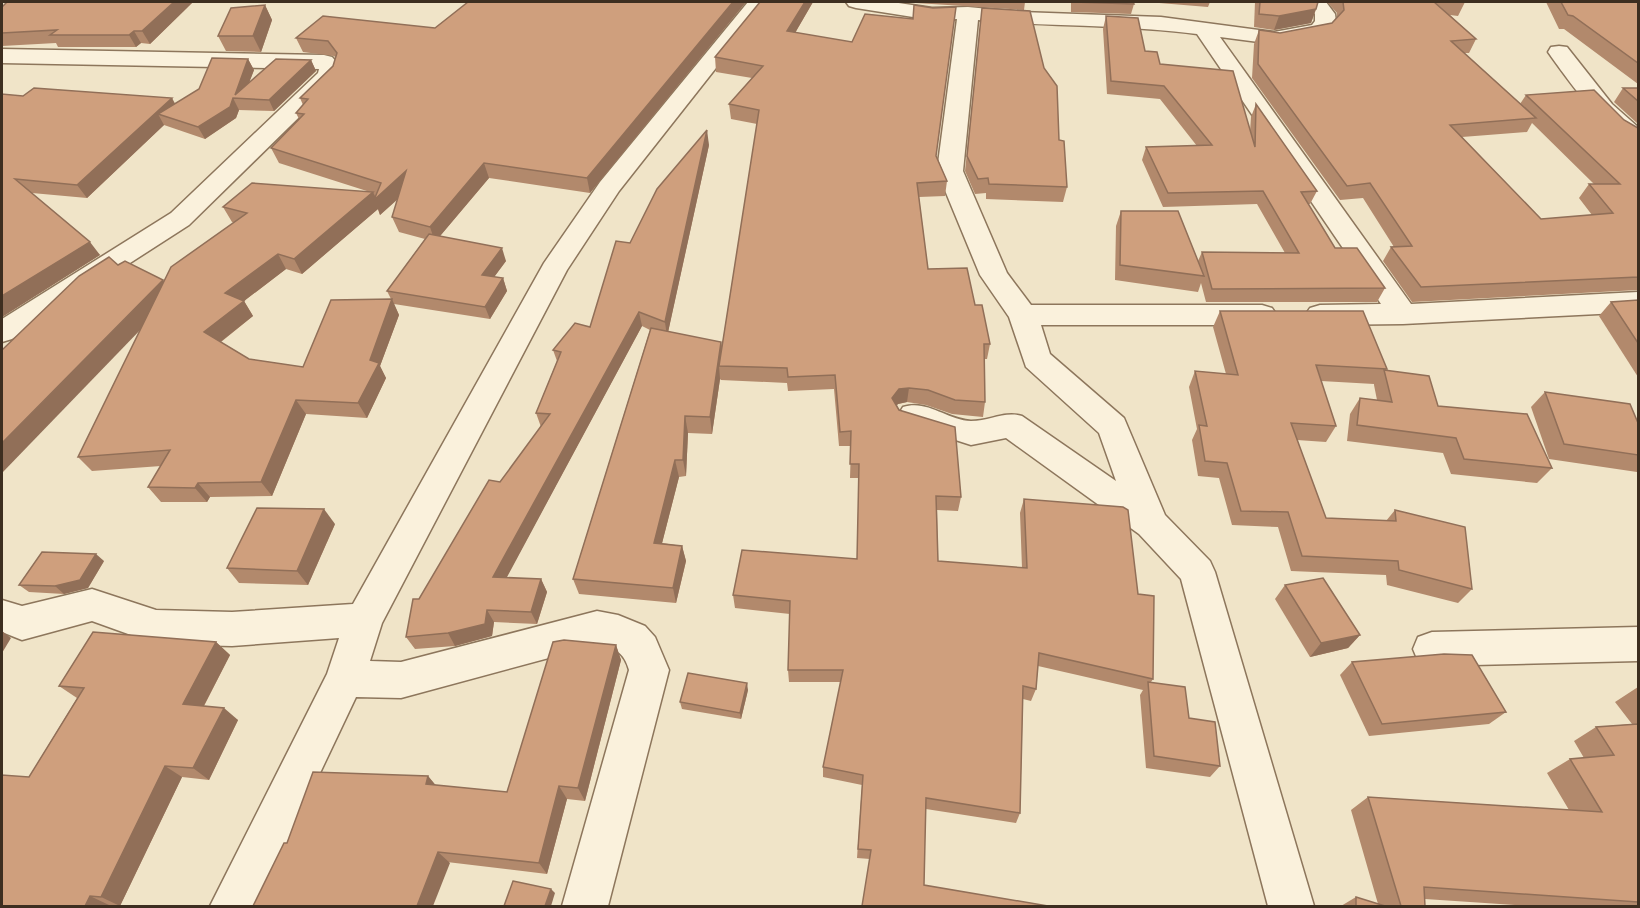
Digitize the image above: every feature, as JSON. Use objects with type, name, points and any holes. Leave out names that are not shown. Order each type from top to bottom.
[{"type":"street","points":[[234,906],[345,679],[364,620],[554,269],[609,187],[758,2]]},
{"type":"street","points":[[856,2],[932,14],[968,13],[1021,18],[1161,23],[1274,38],[1319,30],[1326,22],[1325,14],[1316,2]]},
{"type":"street","points":[[968,13],[950,171],[994,275],[1023,315],[1037,359],[1113,427],[1121,453],[1151,524]]},
{"type":"street","points":[[1203,28],[1403,314]]},
{"type":"street","points":[[1559,52],[1604,109],[1638,139]]},
{"type":"street","points":[[2,57],[324,62],[330,67],[328,75],[180,219],[2,332]]},
{"type":"street","points":[[1023,315],[1403,314],[1638,302]]},
{"type":"street","points":[[909,414],[971,433],[1011,425],[1151,524],[1197,572],[1291,906]]},
{"type":"street","points":[[2,616],[22,623],[92,605],[156,627],[232,629],[364,620]]},
{"type":"street","points":[[345,679],[401,680],[533,643],[597,628],[626,633],[643,651],[649,670],[585,906]]},
{"type":"street","points":[[1432,649],[1638,644]]},
{"type":"building","points":[[7,2],[174,2],[142,31],[134,31],[129,35],[50,35],[57,30],[2,33],[2,7]]},
{"type":"building","points":[[468,2],[733,2],[587,178],[484,163],[430,227],[392,217],[406,171],[374,200],[381,183],[271,148],[304,114],[296,113],[308,99],[300,98],[333,66],[337,53],[328,41],[296,38],[323,16],[435,28]]},
{"type":"building","points":[[760,2],[805,2],[787,31],[852,42],[865,14],[913,19],[914,5],[933,8],[956,7],[936,156],[947,181],[917,183],[928,269],[967,268],[975,305],[982,305],[990,344],[984,344],[985,402],[955,400],[928,390],[909,388],[899,389],[892,398],[899,410],[955,427],[961,497],[936,496],[938,561],[1027,568],[1024,499],[1123,507],[1128,510],[1138,594],[1154,596],[1153,679],[1039,653],[1036,689],[1023,686],[1020,813],[926,798],[924,885],[1048,906],[862,906],[871,850],[858,849],[863,775],[823,767],[843,670],[788,670],[790,601],[733,595],[742,550],[857,559],[859,464],[850,464],[851,431],[840,432],[835,375],[788,377],[787,368],[719,366],[759,110],[729,104],[763,66],[715,57]]},
{"type":"building","points":[[1073,2],[1133,2],[1134,4]]},
{"type":"building","points":[[1260,2],[1318,2],[1316,9],[1279,16],[1259,14]]},
{"type":"building","points":[[1343,2],[1434,2],[1476,39],[1451,41],[1536,118],[1450,125],[1541,219],[1613,213],[1589,184],[1620,184],[1526,95],[1594,90],[1624,120],[1638,128],[1638,277],[1421,287],[1391,247],[1412,246],[1370,183],[1347,186],[1258,64],[1259,30],[1280,33],[1332,23],[1344,10]]},
{"type":"building","points":[[1561,2],[1638,2],[1638,63],[1573,16],[1568,15]]},
{"type":"building","points":[[265,5],[253,36],[218,36],[231,8]]},
{"type":"building","points":[[982,8],[1030,11],[1044,68],[1057,86],[1059,140],[1064,141],[1067,187],[989,184],[988,178],[978,179],[967,156]]},
{"type":"building","points":[[1106,16],[1138,18],[1145,51],[1157,52],[1160,64],[1233,71],[1255,147],[1256,104],[1317,191],[1301,192],[1335,248],[1357,248],[1385,288],[1212,289],[1202,252],[1299,253],[1263,191],[1168,193],[1146,147],[1212,145],[1164,86],[1111,81]]},
{"type":"building","points":[[212,58],[248,59],[235,95],[276,59],[311,60],[269,100],[233,98],[230,107],[198,127],[158,114],[199,89]]},
{"type":"building","points":[[34,88],[172,98],[77,185],[15,179],[90,242],[2,296],[2,94],[23,96]]},
{"type":"building","points":[[1623,88],[1638,88],[1638,101]]},
{"type":"building","points":[[707,130],[665,322],[639,312],[493,577],[541,579],[531,612],[487,610],[485,624],[448,633],[406,637],[413,599],[419,599],[489,480],[500,482],[550,414],[536,413],[561,352],[553,350],[575,323],[590,327],[616,241],[630,243],[657,189]]},
{"type":"building","points":[[252,183],[373,192],[294,259],[278,254],[225,293],[244,301],[204,332],[249,359],[303,367],[331,300],[392,299],[370,360],[379,363],[358,403],[296,400],[261,482],[198,483],[195,488],[148,487],[170,450],[78,457],[171,267],[247,213],[223,207]]},
{"type":"building","points":[[1121,211],[1178,211],[1204,276],[1120,265]]},
{"type":"building","points":[[429,234],[502,248],[482,275],[503,278],[485,307],[387,291]]},
{"type":"building","points":[[109,257],[118,265],[125,261],[163,280],[2,443],[2,350],[79,276]]},
{"type":"building","points":[[1638,300],[1638,343],[1611,302]]},
{"type":"building","points":[[1220,311],[1363,311],[1387,369],[1316,365],[1336,426],[1291,423],[1326,518],[1396,521],[1395,510],[1465,527],[1472,589],[1399,570],[1398,561],[1302,556],[1288,512],[1241,511],[1227,463],[1205,461],[1199,425],[1207,426],[1195,371],[1238,375]]},
{"type":"building","points":[[651,328],[721,342],[710,417],[685,416],[683,460],[675,460],[654,543],[682,546],[673,588],[573,579]]},
{"type":"building","points":[[1384,370],[1429,376],[1438,406],[1527,414],[1552,468],[1464,459],[1456,438],[1357,425],[1360,398],[1392,402]]},
{"type":"building","points":[[1545,392],[1630,404],[1638,423],[1638,455],[1564,444]]},
{"type":"building","points":[[257,508],[324,509],[297,571],[227,568]]},
{"type":"building","points":[[42,552],[96,554],[80,580],[55,586],[19,585]]},
{"type":"building","points":[[1323,578],[1360,635],[1321,643],[1285,585]]},
{"type":"building","points":[[93,632],[216,642],[183,704],[224,708],[193,768],[165,766],[101,897],[90,896],[85,906],[2,906],[2,775],[29,777],[84,688],[59,686]]},
{"type":"building","points":[[564,640],[616,645],[578,788],[559,786],[539,863],[438,852],[417,906],[253,906],[284,843],[287,843],[313,772],[428,776],[426,784],[507,792],[553,642]]},
{"type":"building","points":[[1444,654],[1472,655],[1506,712],[1382,724],[1352,662]]},
{"type":"building","points":[[688,673],[747,683],[740,713],[680,702]]},
{"type":"building","points":[[1148,682],[1185,687],[1189,718],[1215,722],[1220,766],[1154,756]]},
{"type":"building","points":[[1638,724],[1638,902],[1424,887],[1425,906],[1401,906],[1368,797],[1602,812],[1570,759],[1614,755],[1596,727]]},
{"type":"building","points":[[513,881],[551,889],[545,906],[504,906]]},
{"type":"building","points":[[1356,897],[1385,906],[1356,906]]}]
